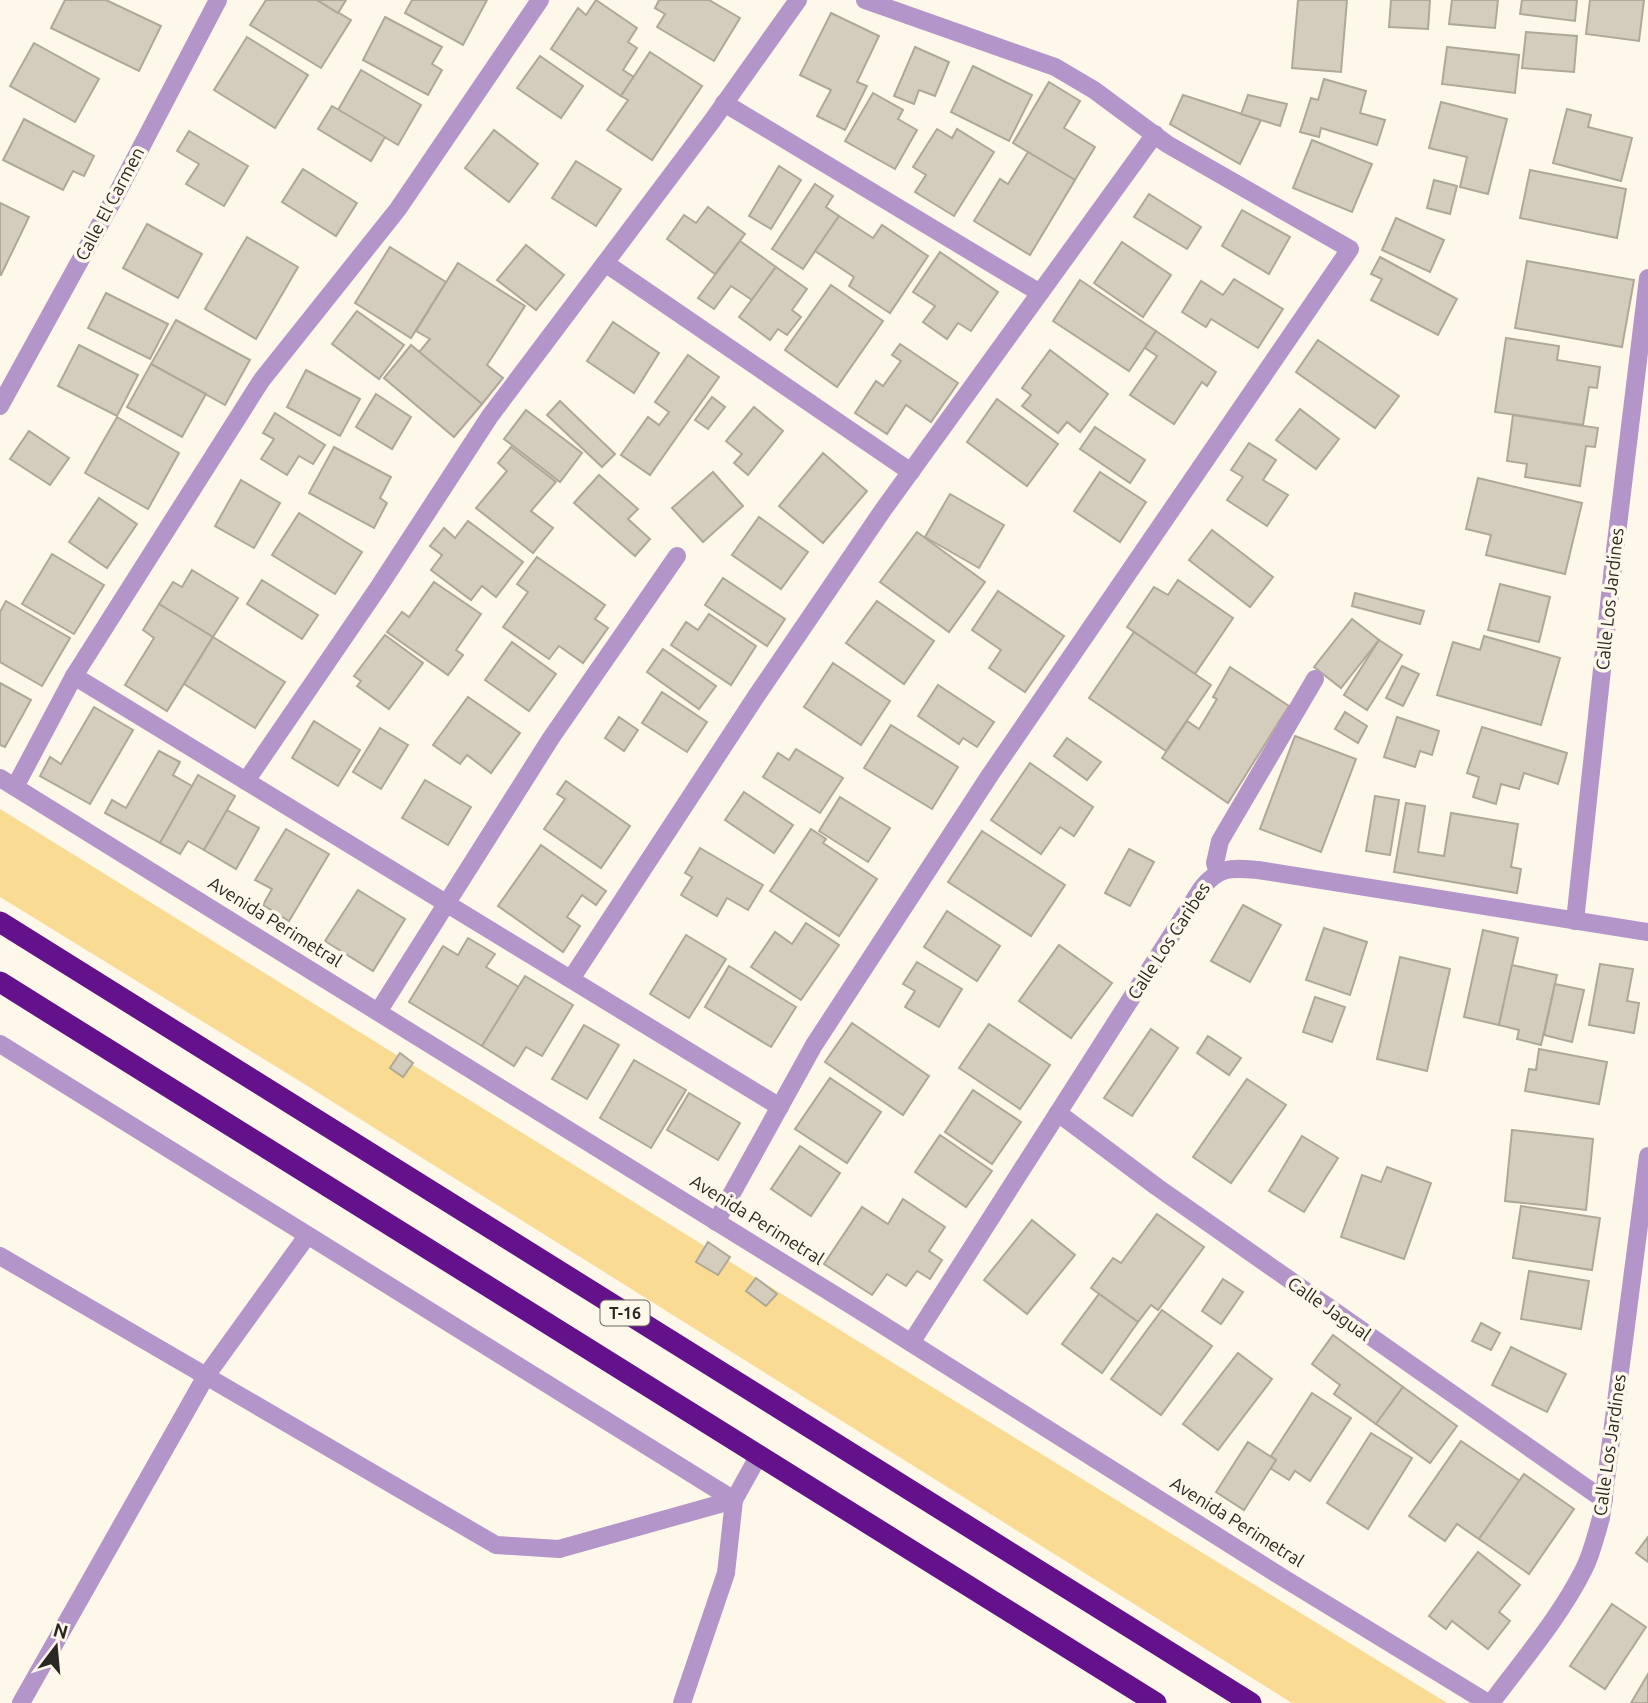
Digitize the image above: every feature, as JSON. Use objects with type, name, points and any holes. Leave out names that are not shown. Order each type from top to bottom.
[{"type":"highway","name":"T-16","points":[[0,922],[1251,1703]]},
{"type":"highway","points":[[0,982],[1156,1703]]},
{"type":"street","name":"Calle El Carmen","points":[[0,407],[218,0]]},
{"type":"street","points":[[7,783],[261,381],[398,209],[540,0]]},
{"type":"street","points":[[246,781],[380,585],[490,416],[724,103],[797,0]]},
{"type":"street","points":[[716,1222],[814,1045],[990,775],[1350,249],[1154,134],[1094,90],[1055,68],[865,0]]},
{"type":"street","points":[[724,103],[1040,293]]},
{"type":"street","points":[[571,979],[757,695],[911,472],[1154,134]]},
{"type":"street","points":[[605,263],[911,472]]},
{"type":"street","name":"Calle Los Jardines","points":[[1575,921],[1613,566],[1648,278]]},
{"type":"street","points":[[378,1012],[551,738],[677,555]]},
{"type":"street","points":[[74,677],[780,1107]]},
{"type":"street","points":[[1218,872],[1215,863],[1220,841],[1315,679]]},
{"type":"street","name":"Avenida Perimetral","points":[[7,783],[911,1343],[1285,1579],[1490,1703]]},
{"type":"street","name":"Calle Los Caribes","points":[[911,1343],[1201,889],[1218,872],[1232,868],[1258,870],[1648,932]]},
{"type":"street","points":[[0,1044],[734,1500]]},
{"type":"street","name":"Calle Jagual","points":[[1058,1113],[1168,1195],[1604,1500]]},
{"type":"street","name":"Calle Los Jardines","points":[[1490,1703],[1550,1622],[1584,1569],[1601,1518],[1648,1156]]},
{"type":"street","points":[[21,1703],[206,1376],[307,1236]]},
{"type":"street","points":[[0,1256],[496,1545],[559,1549],[734,1500]]},
{"type":"street","points":[[682,1703],[726,1573],[734,1500],[759,1455]]},
{"type":"shaded area","points":[[0,809],[1447,1703],[1292,1703],[301,1082],[0,897]]},
{"type":"building","points":[[65,0],[106,0],[161,26],[139,71],[51,28]]},
{"type":"building","points":[[266,0],[317,0],[351,20],[321,68],[250,25]]},
{"type":"building","points":[[317,0],[346,0],[338,13]]},
{"type":"building","points":[[412,0],[487,0],[463,45],[405,13]]},
{"type":"building","points":[[596,0],[637,28],[628,42],[637,48],[623,70],[634,77],[621,96],[551,49],[578,8],[586,15]]},
{"type":"building","points":[[659,0],[709,0],[740,18],[714,61],[657,27],[665,14],[655,8]]},
{"type":"building","points":[[1298,0],[1347,0],[1341,72],[1292,68]]},
{"type":"building","points":[[1391,0],[1430,0],[1428,29],[1389,27]]},
{"type":"building","points":[[1452,0],[1498,0],[1495,28],[1449,24]]},
{"type":"building","points":[[1522,0],[1577,0],[1575,21],[1520,14]]},
{"type":"building","points":[[1590,0],[1644,0],[1639,41],[1586,34]]},
{"type":"building","points":[[831,13],[879,36],[857,82],[867,86],[845,130],[817,116],[831,90],[800,75]]},
{"type":"building","points":[[385,17],[442,47],[432,64],[442,70],[428,95],[363,60]]},
{"type":"building","points":[[1526,32],[1577,36],[1574,72],[1522,68]]},
{"type":"building","points":[[247,37],[308,75],[275,128],[214,90]]},
{"type":"building","points":[[34,43],[99,79],[75,122],[10,86]]},
{"type":"building","points":[[915,47],[949,62],[935,96],[919,90],[914,104],[894,96]]},
{"type":"building","points":[[1447,47],[1519,55],[1515,93],[1442,84]]},
{"type":"building","points":[[650,52],[702,86],[652,160],[607,130],[628,100],[621,96]]},
{"type":"building","points":[[540,56],[583,86],[561,118],[517,88]]},
{"type":"building","points":[[973,66],[1032,95],[1009,141],[951,112]]},
{"type":"building","points":[[361,70],[421,105],[398,145],[338,110]]},
{"type":"building","points":[[1324,79],[1366,91],[1360,113],[1385,120],[1377,145],[1321,128],[1319,137],[1300,132],[1311,98],[1318,100]]},
{"type":"building","points":[[1049,82],[1080,101],[1064,128],[1095,147],[1075,180],[1013,143]]},
{"type":"building","points":[[873,93],[903,110],[898,119],[917,130],[895,169],[845,141]]},
{"type":"building","points":[[1183,95],[1261,120],[1240,164],[1170,124]]},
{"type":"building","points":[[1248,95],[1287,104],[1280,126],[1241,114]]},
{"type":"building","points":[[1441,102],[1507,119],[1488,194],[1460,187],[1467,157],[1429,148]]},
{"type":"building","points":[[332,106],[385,137],[371,161],[318,129]]},
{"type":"building","points":[[1567,109],[1591,115],[1588,127],[1632,138],[1621,181],[1553,163]]},
{"type":"building","points":[[24,119],[94,156],[84,176],[73,171],[63,190],[3,160]]},
{"type":"building","points":[[937,129],[952,138],[957,129],[994,152],[954,216],[915,192],[926,175],[913,167]]},
{"type":"building","points":[[494,130],[538,164],[509,202],[465,168]]},
{"type":"building","points":[[189,131],[248,166],[224,206],[186,184],[199,164],[177,151]]},
{"type":"building","points":[[1312,140],[1372,164],[1352,212],[1293,188]]},
{"type":"building","points":[[1028,152],[1075,180],[1030,255],[974,221],[1000,179],[1008,184]]},
{"type":"building","points":[[576,161],[621,189],[596,226],[552,198]]},
{"type":"building","points":[[779,166],[801,180],[771,229],[749,216]]},
{"type":"building","points":[[303,169],[357,203],[336,236],[282,202]]},
{"type":"building","points":[[1530,170],[1626,189],[1617,238],[1520,218]]},
{"type":"building","points":[[1434,180],[1457,186],[1450,214],[1427,208]]},
{"type":"building","points":[[815,184],[833,196],[826,207],[839,216],[803,269],[772,249]]},
{"type":"building","points":[[1149,194],[1201,227],[1187,249],[1134,217]]},
{"type":"building","points":[[0,203],[29,217],[1,275],[0,275]]},
{"type":"building","points":[[708,207],[745,234],[715,274],[667,239],[684,215],[696,223]]},
{"type":"building","points":[[1242,210],[1290,237],[1269,274],[1222,246]]},
{"type":"building","points":[[839,216],[873,238],[882,225],[928,256],[890,313],[849,286],[854,277],[815,251]]},
{"type":"building","points":[[1396,218],[1444,240],[1430,272],[1382,250]]},
{"type":"building","points":[[147,224],[202,254],[178,298],[123,268]]},
{"type":"building","points":[[247,237],[298,267],[256,339],[205,309]]},
{"type":"building","points":[[740,241],[776,267],[752,300],[731,286],[714,309],[698,298]]},
{"type":"building","points":[[1122,242],[1171,275],[1143,317],[1094,283]]},
{"type":"building","points":[[526,245],[564,275],[536,310],[497,280]]},
{"type":"building","points":[[390,247],[446,282],[411,338],[355,303]]},
{"type":"building","points":[[940,252],[998,292],[971,331],[958,323],[947,339],[923,322],[935,306],[913,292]]},
{"type":"building","points":[[1380,257],[1457,299],[1438,335],[1371,300],[1382,279],[1371,274]]},
{"type":"building","points":[[1527,261],[1634,280],[1622,347],[1515,328]]},
{"type":"building","points":[[458,263],[525,306],[487,365],[503,378],[482,404],[419,352],[430,339],[416,331]]},
{"type":"building","points":[[776,267],[807,289],[792,310],[801,317],[787,335],[778,329],[770,340],[739,317]]},
{"type":"building","points":[[1234,279],[1283,309],[1258,348],[1211,319],[1206,327],[1182,312],[1201,281],[1223,295]]},
{"type":"building","points":[[1080,280],[1156,331],[1129,371],[1053,321]]},
{"type":"building","points":[[831,285],[883,321],[837,387],[785,350]]},
{"type":"building","points":[[106,293],[168,324],[150,359],[88,328]]},
{"type":"building","points":[[357,311],[404,345],[379,379],[332,344]]},
{"type":"building","points":[[176,320],[250,360],[225,405],[151,364]]},
{"type":"building","points":[[613,322],[659,353],[634,393],[587,361]]},
{"type":"building","points":[[1156,331],[1216,372],[1207,386],[1202,382],[1174,424],[1130,395],[1157,356],[1145,348]]},
{"type":"building","points":[[1506,338],[1559,346],[1557,360],[1600,367],[1597,388],[1589,387],[1583,425],[1495,412]]},
{"type":"building","points":[[1318,340],[1399,396],[1375,428],[1296,372]]},
{"type":"building","points":[[900,344],[958,383],[931,422],[906,405],[887,434],[855,413],[876,381],[883,386],[901,361],[892,355]]},
{"type":"building","points":[[79,345],[138,375],[117,416],[58,386]]},
{"type":"building","points":[[411,345],[482,404],[454,437],[384,378]]},
{"type":"building","points":[[1050,350],[1108,394],[1080,432],[1067,422],[1058,433],[1022,406],[1031,395],[1022,388]]},
{"type":"building","points":[[688,355],[719,377],[650,475],[621,455],[648,417],[659,425],[669,412],[655,402]]},
{"type":"building","points":[[151,364],[206,394],[182,437],[127,407]]},
{"type":"building","points":[[306,370],[360,399],[340,436],[287,407]]},
{"type":"building","points":[[376,394],[411,417],[392,449],[356,427]]},
{"type":"building","points":[[712,397],[725,407],[708,429],[695,420]]},
{"type":"building","points":[[997,399],[1058,444],[1027,486],[967,442]]},
{"type":"building","points":[[560,401],[615,454],[602,467],[547,415]]},
{"type":"building","points":[[754,407],[783,431],[748,475],[734,463],[742,454],[726,441]]},
{"type":"building","points":[[1300,409],[1339,439],[1316,469],[1276,440]]},
{"type":"building","points":[[526,410],[582,453],[560,482],[504,439]]},
{"type":"building","points":[[275,413],[325,445],[313,464],[299,456],[287,475],[261,459],[274,439],[263,433]]},
{"type":"building","points":[[1513,415],[1598,428],[1595,447],[1586,446],[1580,486],[1525,477],[1527,464],[1507,461]]},
{"type":"building","points":[[117,417],[179,453],[148,509],[85,473]]},
{"type":"building","points":[[1095,427],[1145,460],[1130,483],[1080,449]]},
{"type":"building","points":[[29,431],[69,458],[50,485],[10,459]]},
{"type":"building","points":[[1249,443],[1276,460],[1263,480],[1288,495],[1267,526],[1227,500],[1243,477],[1231,470]]},
{"type":"building","points":[[334,447],[391,477],[380,498],[387,503],[374,528],[309,493]]},
{"type":"building","points":[[511,447],[556,482],[531,511],[553,528],[533,553],[476,508],[507,471],[498,463]]},
{"type":"building","points":[[823,453],[867,491],[823,543],[779,506]]},
{"type":"building","points":[[713,472],[743,506],[703,542],[672,508]]},
{"type":"building","points":[[1100,472],[1146,502],[1120,542],[1074,511]]},
{"type":"building","points":[[599,475],[638,509],[628,519],[650,539],[635,556],[574,503]]},
{"type":"building","points":[[1478,478],[1582,503],[1565,574],[1486,555],[1491,535],[1466,529]]},
{"type":"building","points":[[241,480],[280,503],[254,548],[215,526]]},
{"type":"building","points":[[950,494],[1004,525],[979,568],[925,537]]},
{"type":"building","points":[[99,498],[137,524],[107,568],[69,542]]},
{"type":"building","points":[[299,513],[362,552],[335,594],[272,555]]},
{"type":"building","points":[[759,517],[808,552],[781,589],[732,555]]},
{"type":"building","points":[[468,521],[523,562],[496,597],[482,586],[471,600],[431,570],[442,555],[430,546],[444,528],[455,538]]},
{"type":"building","points":[[1212,530],[1273,577],[1250,607],[1189,560]]},
{"type":"building","points":[[917,532],[985,582],[949,632],[880,582]]},
{"type":"building","points":[[52,554],[104,585],[74,634],[22,604]]},
{"type":"building","points":[[537,557],[605,605],[595,619],[608,628],[583,663],[559,646],[549,659],[503,627],[528,592],[517,584]]},
{"type":"building","points":[[192,570],[238,598],[213,637],[159,604],[173,582],[182,587]]},
{"type":"building","points":[[723,578],[785,619],[767,646],[705,605]]},
{"type":"building","points":[[262,580],[318,615],[302,639],[247,604]]},
{"type":"building","points":[[1178,580],[1233,618],[1195,674],[1127,627],[1154,587],[1168,595]]},
{"type":"building","points":[[434,582],[481,614],[456,650],[463,655],[448,675],[387,632],[402,612],[409,617]]},
{"type":"building","points":[[1500,584],[1550,597],[1539,642],[1488,630]]},
{"type":"building","points":[[998,591],[1064,636],[1025,692],[989,668],[1001,650],[972,630]]},
{"type":"building","points":[[1355,593],[1424,611],[1420,624],[1352,606]]},
{"type":"building","points":[[6,601],[70,638],[42,686],[0,662],[0,612]]},
{"type":"building","points":[[877,601],[934,641],[904,684],[846,643]]},
{"type":"building","points":[[159,604],[213,637],[167,711],[125,685],[154,638],[143,630]]},
{"type":"building","points":[[709,614],[756,646],[731,685],[671,645],[686,622],[698,630]]},
{"type":"building","points":[[1352,619],[1379,640],[1341,688],[1314,667]]},
{"type":"building","points":[[1134,632],[1211,685],[1166,751],[1089,698]]},
{"type":"building","points":[[385,635],[423,663],[389,709],[357,686],[361,681],[354,676]]},
{"type":"building","points":[[1484,636],[1560,658],[1541,725],[1437,695],[1453,642],[1480,650]]},
{"type":"building","points":[[213,637],[285,682],[255,728],[184,684]]},
{"type":"building","points":[[1379,640],[1402,655],[1367,710],[1344,695]]},
{"type":"building","points":[[512,642],[556,674],[529,711],[485,680]]},
{"type":"building","points":[[663,649],[716,686],[699,709],[647,672]]},
{"type":"building","points":[[833,663],[890,701],[861,745],[804,707]]},
{"type":"building","points":[[1402,666],[1419,674],[1403,706],[1386,698]]},
{"type":"building","points":[[1230,667],[1289,706],[1228,803],[1162,758],[1187,721],[1199,729],[1217,699],[1213,697]]},
{"type":"building","points":[[0,683],[31,700],[5,747],[0,745]]},
{"type":"building","points":[[938,685],[994,722],[977,747],[963,738],[959,744],[918,716]]},
{"type":"building","points":[[662,692],[707,722],[687,752],[642,723]]},
{"type":"building","points":[[468,697],[520,733],[491,773],[467,755],[460,764],[433,745]]},
{"type":"building","points":[[94,707],[133,730],[90,804],[40,776],[50,757],[61,764]]},
{"type":"building","points":[[1345,712],[1367,726],[1358,743],[1335,729]]},
{"type":"building","points":[[619,717],[638,730],[624,751],[605,738]]},
{"type":"building","points":[[1397,717],[1439,731],[1432,755],[1420,751],[1415,767],[1384,757]]},
{"type":"building","points":[[314,721],[360,750],[338,786],[292,758]]},
{"type":"building","points":[[891,725],[958,767],[932,809],[864,768]]},
{"type":"building","points":[[1482,727],[1567,753],[1558,784],[1524,773],[1519,789],[1501,784],[1496,804],[1473,797],[1479,777],[1467,773]]},
{"type":"building","points":[[380,728],[408,745],[381,789],[353,772]]},
{"type":"building","points":[[1295,736],[1356,759],[1321,852],[1260,829]]},
{"type":"building","points":[[1067,738],[1101,762],[1087,780],[1054,756]]},
{"type":"building","points":[[796,749],[843,778],[820,813],[763,777],[778,753],[789,760]]},
{"type":"building","points":[[159,751],[180,762],[173,775],[192,786],[160,843],[105,813],[112,800],[126,808]]},
{"type":"building","points":[[1030,763],[1093,807],[1074,836],[1060,827],[1041,854],[991,820]]},
{"type":"building","points":[[198,775],[235,796],[204,850],[188,841],[180,854],[160,843]]},
{"type":"building","points":[[425,780],[471,807],[448,845],[402,818]]},
{"type":"building","points":[[566,781],[630,826],[601,868],[544,829],[565,799],[557,794]]},
{"type":"building","points":[[744,792],[793,825],[774,853],[725,820]]},
{"type":"building","points":[[1375,796],[1399,800],[1390,855],[1366,851]]},
{"type":"building","points":[[840,797],[890,828],[868,862],[819,831]]},
{"type":"building","points":[[1406,803],[1425,806],[1418,852],[1444,856],[1451,813],[1518,824],[1511,867],[1521,869],[1517,893],[1394,872]]},
{"type":"building","points":[[227,810],[259,828],[236,869],[204,850]]},
{"type":"building","points":[[286,829],[329,854],[289,921],[263,905],[272,889],[255,880]]},
{"type":"building","points":[[811,829],[826,839],[823,843],[877,879],[839,936],[770,891]]},
{"type":"building","points":[[982,831],[1065,885],[1031,936],[948,882]]},
{"type":"building","points":[[541,845],[606,891],[596,905],[582,895],[567,917],[580,926],[563,952],[498,906]]},
{"type":"building","points":[[700,848],[763,885],[748,910],[727,898],[717,916],[681,895],[692,877],[685,873]]},
{"type":"building","points":[[1129,849],[1154,862],[1130,906],[1105,893]]},
{"type":"building","points":[[358,890],[405,919],[373,971],[325,941]]},
{"type":"building","points":[[1243,905],[1281,925],[1250,982],[1211,961]]},
{"type":"building","points":[[947,911],[1000,946],[977,981],[924,947]]},
{"type":"building","points":[[806,923],[839,945],[801,1000],[751,967],[775,932],[792,944]]},
{"type":"building","points":[[1324,928],[1367,942],[1350,995],[1306,980]]},
{"type":"building","points":[[1483,930],[1518,938],[1499,1025],[1464,1017]]},
{"type":"building","points":[[686,935],[726,959],[689,1018],[650,994]]},
{"type":"building","points":[[468,938],[495,954],[486,967],[519,987],[482,1046],[409,1002],[443,946],[458,955]]},
{"type":"building","points":[[1059,945],[1112,983],[1071,1038],[1019,1001]]},
{"type":"building","points":[[1400,957],[1450,969],[1427,1071],[1377,1059]]},
{"type":"building","points":[[917,962],[962,989],[939,1027],[905,1007],[915,991],[903,984]]},
{"type":"building","points":[[1600,964],[1633,969],[1627,1001],[1639,1003],[1634,1033],[1589,1025]]},
{"type":"building","points":[[1512,965],[1557,975],[1541,1045],[1517,1039],[1519,1030],[1499,1025]]},
{"type":"building","points":[[729,966],[796,1007],[771,1047],[705,1007]]},
{"type":"building","points":[[525,976],[573,1005],[542,1056],[526,1047],[514,1066],[482,1046]]},
{"type":"building","points":[[1555,984],[1584,990],[1572,1042],[1544,1035]]},
{"type":"building","points":[[1315,997],[1345,1007],[1332,1042],[1303,1032]]},
{"type":"building","points":[[852,1023],[929,1076],[903,1115],[825,1062]]},
{"type":"building","points":[[989,1024],[1050,1065],[1020,1109],[959,1068]]},
{"type":"building","points":[[584,1025],[619,1045],[587,1099],[552,1079]]},
{"type":"building","points":[[1151,1029],[1178,1048],[1132,1116],[1104,1098]]},
{"type":"building","points":[[1208,1036],[1241,1058],[1229,1075],[1197,1053]]},
{"type":"building","points":[[1539,1049],[1607,1062],[1599,1104],[1525,1091],[1529,1069],[1536,1070]]},
{"type":"building","points":[[400,1053],[413,1063],[403,1077],[390,1068]]},
{"type":"building","points":[[634,1060],[686,1090],[651,1148],[600,1118]]},
{"type":"building","points":[[830,1078],[881,1112],[847,1163],[795,1129]]},
{"type":"building","points":[[1247,1079],[1286,1105],[1231,1183],[1193,1157]]},
{"type":"building","points":[[973,1090],[1021,1122],[992,1164],[945,1132]]},
{"type":"building","points":[[689,1093],[740,1123],[718,1160],[667,1130]]},
{"type":"building","points":[[1512,1130],[1593,1139],[1586,1210],[1505,1201]]},
{"type":"building","points":[[940,1135],[992,1171],[966,1207],[915,1172]]},
{"type":"building","points":[[1302,1136],[1338,1158],[1304,1212],[1269,1191]]},
{"type":"building","points":[[800,1146],[840,1173],[811,1216],[771,1189]]},
{"type":"building","points":[[1387,1167],[1431,1183],[1404,1259],[1341,1237],[1362,1175],[1381,1182]]},
{"type":"building","points":[[903,1199],[945,1227],[929,1251],[942,1260],[930,1279],[917,1271],[906,1286],[887,1274],[872,1295],[824,1264],[862,1207],[888,1224]]},
{"type":"building","points":[[1521,1206],[1600,1218],[1592,1270],[1513,1258]]},
{"type":"building","points":[[1157,1214],[1204,1247],[1158,1310],[1151,1305],[1138,1322],[1091,1288],[1113,1258],[1121,1263]]},
{"type":"building","points":[[1032,1220],[1075,1255],[1027,1314],[984,1280]]},
{"type":"building","points":[[708,1242],[730,1257],[718,1275],[696,1262]]},
{"type":"building","points":[[1529,1271],[1589,1281],[1581,1329],[1521,1319]]},
{"type":"building","points":[[756,1278],[777,1294],[766,1306],[746,1291]]},
{"type":"building","points":[[1223,1279],[1243,1292],[1221,1324],[1202,1311]]},
{"type":"building","points":[[1099,1294],[1138,1322],[1102,1373],[1062,1344]]},
{"type":"building","points":[[1162,1310],[1212,1346],[1161,1415],[1111,1379]]},
{"type":"building","points":[[1481,1323],[1500,1333],[1491,1350],[1472,1341]]},
{"type":"building","points":[[1333,1335],[1403,1387],[1376,1424],[1334,1394],[1340,1385],[1312,1364]]},
{"type":"building","points":[[1511,1347],[1566,1374],[1547,1412],[1492,1385]]},
{"type":"building","points":[[1238,1353],[1272,1379],[1218,1450],[1183,1424]]},
{"type":"building","points":[[1403,1387],[1457,1426],[1430,1463],[1376,1424]]},
{"type":"building","points":[[1312,1393],[1351,1418],[1310,1481],[1295,1471],[1289,1480],[1270,1468],[1276,1460],[1271,1456]]},
{"type":"building","points":[[1371,1433],[1412,1458],[1368,1529],[1327,1503]]},
{"type":"building","points":[[1461,1441],[1520,1481],[1479,1539],[1457,1524],[1445,1541],[1409,1516]]},
{"type":"building","points":[[1248,1442],[1276,1460],[1244,1510],[1216,1492]]},
{"type":"building","points":[[1524,1474],[1574,1509],[1529,1574],[1479,1539]]},
{"type":"building","points":[[1648,1537],[1648,1562],[1636,1553]]},
{"type":"building","points":[[1478,1552],[1520,1585],[1499,1612],[1510,1621],[1488,1649],[1452,1621],[1446,1629],[1429,1616]]},
{"type":"building","points":[[1612,1604],[1646,1627],[1605,1689],[1570,1666]]},
{"type":"building","points":[[1648,1674],[1648,1703],[1631,1703]]}]
